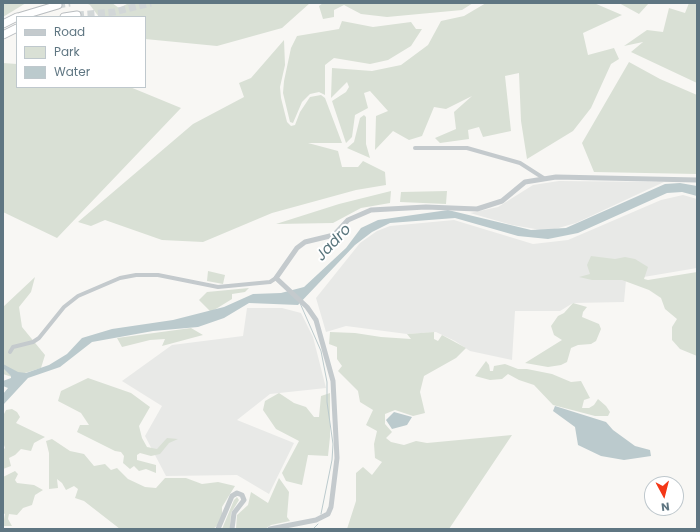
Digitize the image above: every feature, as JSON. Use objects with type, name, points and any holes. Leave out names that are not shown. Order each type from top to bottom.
[{"type":"highway","points":[[20,16],[58,5]]},
{"type":"highway","points":[[71,16],[78,15]]},
{"type":"highway","points":[[3,24],[16,18]]},
{"type":"highway","points":[[3,35],[16,28]]},
{"type":"street","points":[[415,148],[467,148],[520,163],[546,179]]},
{"type":"street","points":[[10,352],[13,347],[33,342],[39,338],[64,307],[78,296],[120,278],[136,275],[158,275],[218,287],[270,282],[276,278],[297,248],[305,242],[334,235],[348,220],[371,210],[426,207],[477,209],[502,201],[525,182],[546,179],[586,176],[697,180]]},
{"type":"street","points":[[270,529],[324,518],[332,507],[337,458],[333,381],[316,320],[307,307],[276,278]]},
{"type":"street","points":[[218,529],[232,496],[237,493],[242,495],[244,500],[234,513],[232,529]]},
{"type":"shaded area","points":[[559,181],[664,182],[576,223],[555,229],[541,230],[512,225],[470,213],[498,207],[533,185]]},
{"type":"shaded area","points":[[683,195],[697,199],[697,268],[626,280],[624,302],[573,303],[560,311],[515,311],[512,360],[470,351],[455,341],[436,332],[407,334],[346,326],[326,332],[316,298],[360,243],[377,231],[390,226],[454,220],[533,244],[568,240],[661,200]]},
{"type":"shaded area","points":[[247,308],[282,308],[301,313],[313,337],[326,388],[270,394],[237,420],[294,443],[269,494],[237,475],[166,476],[145,436],[162,406],[122,381],[172,345],[243,336]]},
{"type":"green space","points":[[3,3],[26,3],[3,17]]},
{"type":"green space","points":[[86,3],[112,3],[119,8],[129,3],[310,3],[282,28],[217,46],[146,39],[146,16],[98,16],[90,5]]},
{"type":"green space","points":[[323,3],[473,3],[462,10],[387,17],[361,14],[344,5],[334,10],[334,17],[323,19],[319,6]]},
{"type":"green space","points":[[486,3],[594,3],[622,15],[583,33],[588,55],[614,48],[619,59],[611,64],[591,108],[573,131],[527,159],[521,121],[519,73],[505,76],[511,131],[483,137],[479,127],[468,130],[469,139],[440,143],[435,138],[456,129],[454,112],[472,96],[446,109],[434,107],[422,136],[409,140],[393,131],[375,150],[376,116],[388,111],[370,91],[364,93],[368,108],[355,115],[352,137],[346,143],[332,101],[346,92],[349,87],[347,82],[331,98],[332,68],[372,71],[401,65],[428,45],[441,21],[464,16]]},
{"type":"green space","points":[[619,3],[649,3],[639,14]]},
{"type":"green space","points":[[689,3],[697,3],[697,83],[631,52],[643,42],[624,46],[647,30],[663,32],[669,8],[685,13]]},
{"type":"green space","points":[[342,21],[373,27],[411,22],[416,29],[422,29],[411,46],[388,60],[370,64],[334,58],[325,65],[325,95],[319,92],[310,94],[302,102],[293,123],[290,122],[283,93],[291,48],[297,36],[339,29]]},
{"type":"green space","points":[[284,40],[285,65],[280,87],[287,122],[291,126],[295,125],[300,112],[310,97],[321,95],[325,98],[342,143],[308,143],[338,151],[342,167],[358,167],[363,161],[385,172],[386,185],[356,190],[272,213],[203,242],[162,240],[105,220],[91,226],[78,222],[193,124],[244,97],[239,83],[251,78]]},
{"type":"green space","points":[[629,62],[660,79],[697,95],[697,174],[594,172],[582,143]]},
{"type":"green space","points":[[3,63],[16,64],[16,88],[132,88],[181,108],[57,238],[3,212]]},
{"type":"green space","points":[[364,115],[366,117],[366,144],[370,158],[347,148],[354,142],[360,118]]},
{"type":"green space","points":[[391,191],[390,203],[361,208],[333,223],[276,224],[339,204]]},
{"type":"green space","points":[[447,191],[446,204],[400,202],[401,192]]},
{"type":"green space","points":[[591,256],[615,259],[625,257],[635,259],[648,267],[644,279],[648,280],[697,272],[697,356],[680,349],[672,340],[672,327],[677,319],[665,309],[661,298],[649,290],[622,280],[592,280],[579,277],[590,274],[587,265]]},
{"type":"green space","points":[[208,271],[225,275],[223,284],[207,281]]},
{"type":"green space","points":[[35,277],[31,292],[19,307],[22,327],[45,355],[41,368],[12,377],[3,374],[3,307]]},
{"type":"green space","points":[[249,288],[245,292],[232,294],[232,299],[211,312],[199,300],[207,292]]},
{"type":"green space","points":[[573,303],[587,307],[583,312],[582,317],[599,324],[601,329],[596,341],[591,344],[578,345],[571,348],[567,362],[561,365],[548,367],[525,363],[562,340],[554,335],[551,326],[558,316],[564,313]]},
{"type":"green space","points":[[191,328],[203,335],[162,346],[165,339],[150,340],[122,347],[117,338]]},
{"type":"green space","points":[[330,332],[411,339],[407,334],[434,332],[434,339],[438,341],[442,335],[466,348],[456,358],[424,376],[420,392],[425,413],[413,416],[395,410],[385,414],[385,424],[392,432],[386,438],[391,442],[404,445],[416,441],[427,443],[512,435],[449,529],[347,529],[356,501],[356,473],[363,467],[372,475],[382,462],[375,458],[374,444],[377,431],[366,425],[373,410],[360,402],[358,391],[338,371],[342,366],[337,359],[337,347],[329,344]]},
{"type":"green space","points":[[486,361],[489,365],[490,371],[493,371],[494,366],[505,364],[518,369],[527,369],[552,374],[571,382],[581,381],[590,398],[584,400],[582,408],[589,408],[594,405],[598,399],[610,412],[608,416],[595,416],[553,405],[534,385],[519,380],[508,374],[502,379],[490,380],[475,376]]},
{"type":"green space","points":[[88,378],[131,393],[150,407],[139,426],[142,438],[147,447],[157,449],[167,438],[178,439],[169,443],[160,454],[151,456],[140,453],[137,455],[137,460],[156,465],[156,473],[146,469],[139,471],[134,466],[130,469],[123,463],[124,456],[121,452],[115,451],[77,432],[80,425],[89,425],[81,413],[58,401],[61,391]]},
{"type":"green space","points":[[279,393],[294,403],[306,407],[314,417],[319,417],[321,396],[330,393],[330,437],[328,456],[308,455],[302,485],[286,481],[282,473],[299,441],[276,429],[263,410],[265,401]]},
{"type":"green space","points":[[12,409],[17,412],[20,417],[16,423],[45,437],[34,443],[31,451],[21,449],[9,458],[11,466],[3,469],[3,450],[5,448],[3,442],[3,416],[6,410]]},
{"type":"green space","points":[[52,439],[70,451],[84,454],[94,466],[105,464],[111,470],[117,468],[128,479],[145,487],[156,488],[165,478],[186,478],[202,484],[218,482],[235,486],[222,507],[222,515],[218,525],[213,529],[120,529],[84,501],[75,498],[78,489],[74,486],[66,490],[62,483],[57,479],[58,488],[49,489],[49,453],[46,441]]},
{"type":"green space","points":[[15,471],[18,474],[15,480],[17,483],[34,485],[43,490],[35,495],[32,505],[23,508],[17,515],[9,514],[8,519],[12,526],[3,526],[5,514],[3,513],[3,477]]},
{"type":"green space","points":[[279,478],[289,492],[287,517],[290,521],[271,525],[265,529],[236,529],[237,515],[248,505],[251,492],[268,503]]},
{"type":"green space","points":[[237,497],[239,500],[231,513],[230,529],[222,529],[234,500]]},
{"type":"water","name":"Jadro","points":[[680,183],[697,186],[697,196],[682,192],[667,193],[578,233],[548,239],[518,236],[455,218],[390,223],[372,232],[355,245],[298,305],[249,303],[224,318],[198,327],[153,331],[92,342],[60,367],[28,378],[3,405],[3,394],[8,388],[3,386],[3,381],[11,378],[11,376],[3,368],[3,364],[18,372],[26,373],[49,365],[67,354],[82,338],[112,329],[173,320],[224,307],[253,294],[281,293],[304,287],[346,248],[361,228],[378,220],[448,210],[531,230],[566,228],[665,184]]},
{"type":"water","points":[[555,406],[606,422],[613,430],[635,446],[650,450],[651,456],[624,460],[601,456],[578,445],[575,427],[553,411]]},
{"type":"water","points":[[394,412],[412,417],[407,425],[392,429],[386,420]]},
{"type":"waterway","points":[[300,303],[321,351],[327,382],[327,402],[333,444],[332,460],[321,514]]},
{"type":"waterway","points":[[313,529],[318,524]]},
{"type":"tunnel","points":[[58,5],[70,3]]},
{"type":"tunnel","points":[[77,15],[114,12],[151,3]]}]
